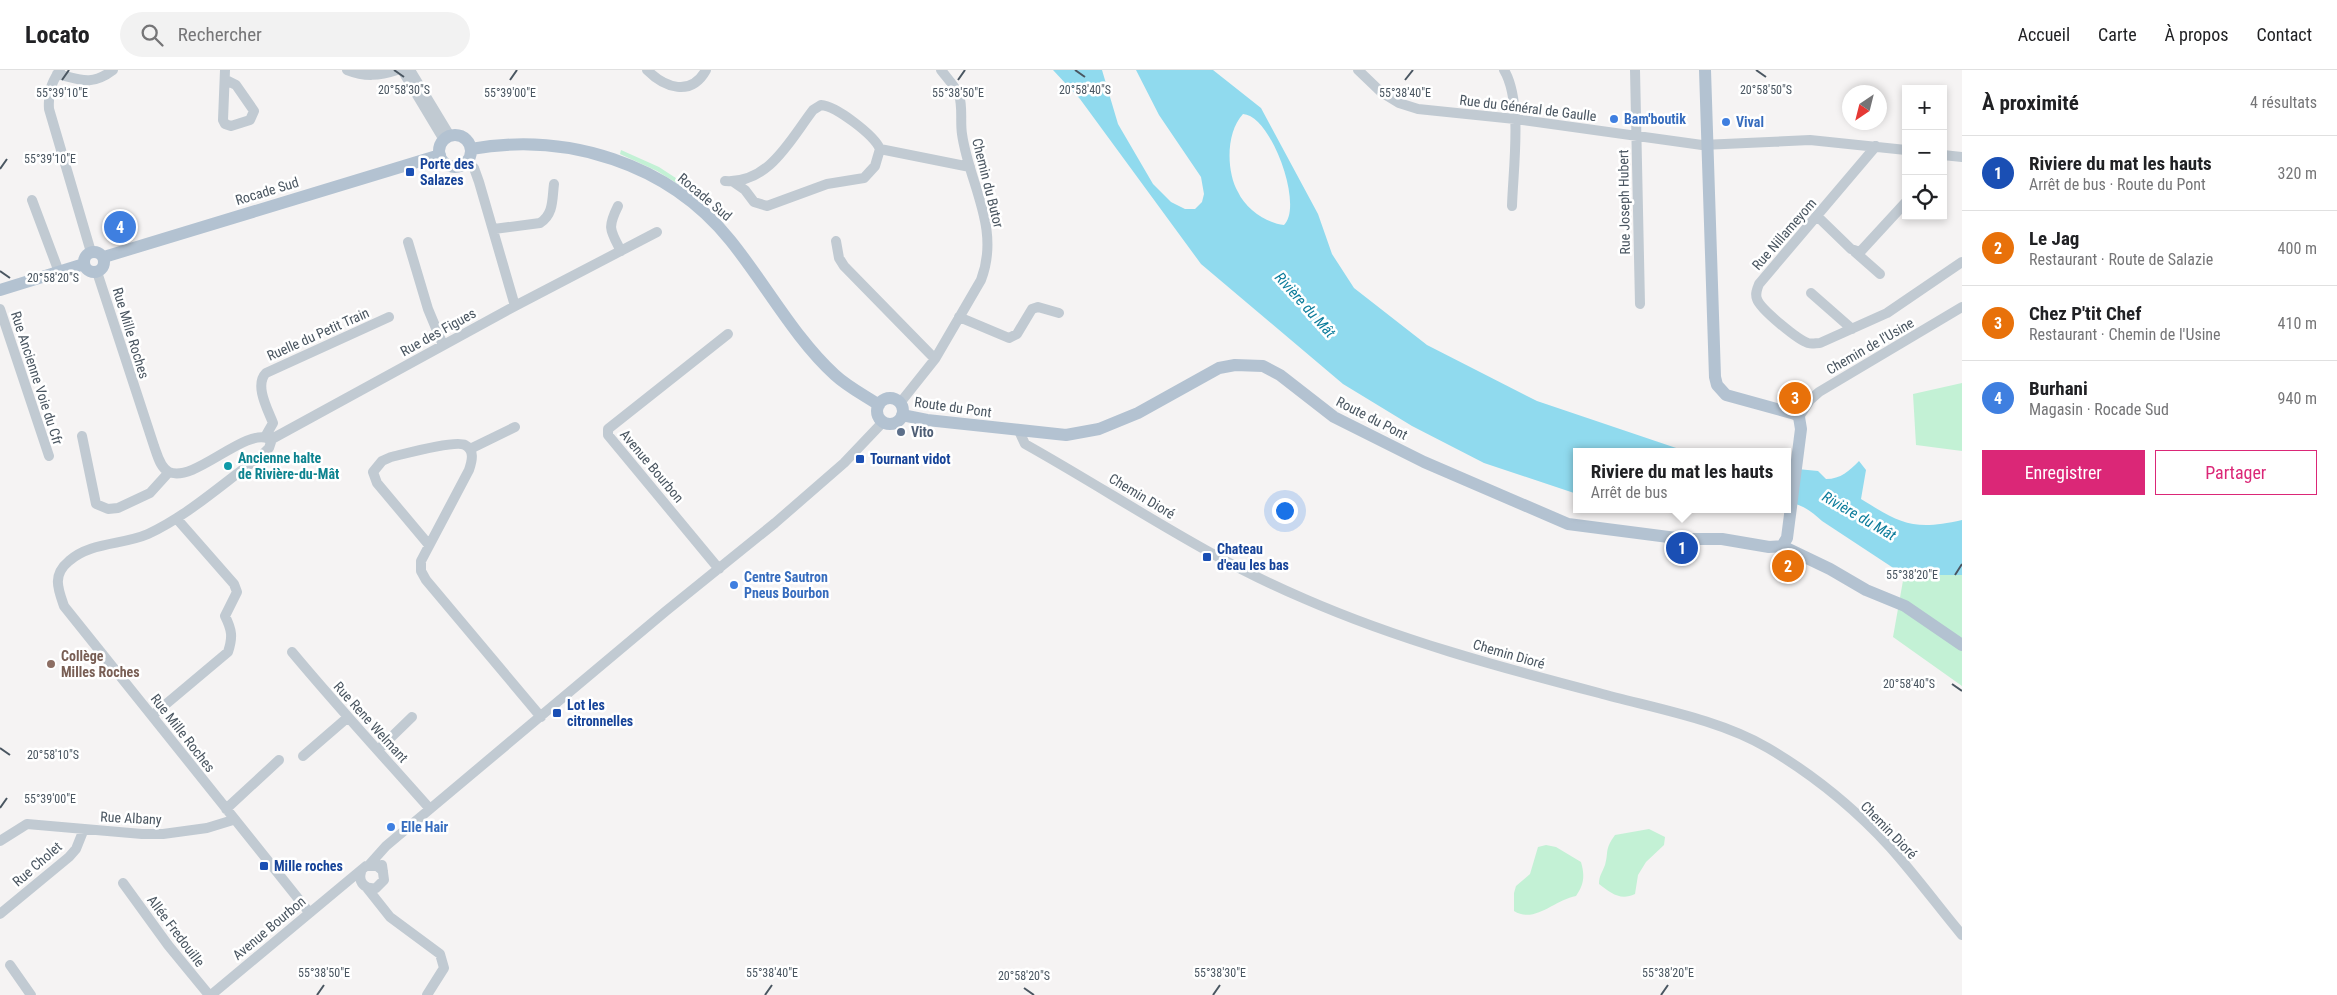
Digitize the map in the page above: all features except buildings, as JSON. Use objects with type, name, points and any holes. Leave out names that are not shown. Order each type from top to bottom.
[{"type":"main road","points":[[1705,70],[1717,385],[1726,395],[1795,414],[1799,417],[1800,439],[1791,497]]},
{"type":"main road","points":[[456,135],[466,139],[471,149],[467,162],[459,166],[449,166],[440,155],[441,145],[447,138],[456,135]]},
{"type":"main road","name":"Rocade Sud","points":[[471,149],[529,144],[569,147],[618,160],[642,170],[672,187],[714,222],[730,239],[808,345],[834,374],[848,386],[879,405]]},
{"type":"main road","name":"Rocade Sud","points":[[104,257],[440,155]]},
{"type":"main road","points":[[91,252],[97,252],[104,257],[104,266],[97,272],[88,270],[84,264],[86,256],[91,252]]},
{"type":"main road","points":[[0,290],[84,264]]},
{"type":"main road","name":"Route du Pont","points":[[901,409],[1019,431],[1066,435],[1099,429],[1138,413],[1219,368],[1235,365],[1263,366],[1280,375],[1334,417],[1424,462],[1568,524],[1684,539],[1728,539],[1769,548],[1784,542]]},
{"type":"main road","points":[[889,399],[901,409],[895,423],[883,422],[878,413],[879,405],[889,399]]},
{"type":"main road","points":[[1789,513],[1784,542],[1866,590],[1905,606],[1962,645]]},
{"type":"street","points":[[91,252],[49,109],[48,96],[50,86],[58,72],[89,82],[98,80],[113,70]]},
{"type":"street","points":[[347,70],[366,76],[384,75],[397,70]]},
{"type":"street","points":[[402,70],[447,138]]},
{"type":"street","points":[[410,70],[447,138]]},
{"type":"street","points":[[647,70],[664,84],[675,88],[693,84],[706,70]]},
{"type":"street","name":"Chemin du Butor","points":[[901,409],[935,359],[981,280],[985,269],[988,244],[986,217],[962,134],[959,98],[941,70]]},
{"type":"street","name":"Rue du Général de Gaulle","points":[[1358,70],[1381,92],[1399,102],[1418,109],[1515,119],[1707,146],[1810,140],[1902,149]]},
{"type":"street","points":[[1504,70],[1509,82],[1515,119],[1512,206]]},
{"type":"street","name":"Rue Joseph Hubert","points":[[1635,70],[1640,304]]},
{"type":"street","points":[[225,75],[236,85],[254,113],[250,120],[231,126],[225,124],[225,75]]},
{"type":"street","points":[[821,105],[830,107],[869,134],[877,141],[880,149],[875,166],[864,178],[827,184],[783,202],[767,206],[754,202],[745,190],[729,181],[751,178],[771,166],[813,110],[821,105]]},
{"type":"street","name":"Rue Nillameyom","points":[[1876,146],[1759,284],[1756,291],[1757,300],[1762,308],[1799,339],[1809,344],[1820,343],[1888,313],[1962,262]]},
{"type":"street","points":[[880,149],[970,167]]},
{"type":"street","points":[[1947,157],[1962,156]]},
{"type":"street","points":[[467,162],[474,168],[477,175],[515,306]]},
{"type":"street","points":[[494,229],[540,223],[547,219],[551,213],[554,184]]},
{"type":"street","points":[[32,200],[59,272]]},
{"type":"street","points":[[618,206],[610,222],[610,231],[621,251]]},
{"type":"street","points":[[1855,252],[1863,250],[1902,206]]},
{"type":"street","points":[[1818,216],[1880,274]]},
{"type":"street","name":"Rue des Figues","points":[[267,439],[657,232]]},
{"type":"street","points":[[836,241],[838,258],[844,266],[935,359]]},
{"type":"street","points":[[408,242],[428,309],[444,345]]},
{"type":"street","name":"Rue Mille Roches","points":[[97,272],[154,446],[161,463],[169,472]]},
{"type":"street","points":[[1811,293],[1852,329]]},
{"type":"street","points":[[959,317],[1009,338],[1017,334],[1032,309],[1038,307],[1059,313]]},
{"type":"street","name":"Chemin de l'Usine","points":[[1799,417],[1810,400],[1819,392],[1962,307]]},
{"type":"street","name":"Rue Ancienne Voie du Cfr","points":[[0,309],[49,456]]},
{"type":"street","name":"Ruelle du Petit Train","points":[[267,439],[273,423],[262,390],[261,380],[266,373],[390,317]]},
{"type":"street","name":"Avenue Bourbon","points":[[719,569],[608,435],[608,429],[728,334]]},
{"type":"street","points":[[427,995],[444,968],[440,954],[390,917],[360,880],[360,872],[430,809],[844,463],[883,422]]},
{"type":"street","points":[[470,449],[515,426]]},
{"type":"street","name":"Chemin Dioré","points":[[1019,431],[1026,444],[1230,564],[1304,599],[1460,655],[1724,728],[1767,747],[1811,777],[1890,846],[1962,935]]},
{"type":"street","points":[[82,436],[96,504],[108,510],[118,508],[150,493],[169,472],[183,474],[248,440],[267,439]]},
{"type":"street","name":"Rue Mille Roches","points":[[267,439],[269,448],[261,456],[177,518],[146,535],[81,553],[67,562],[60,572],[56,585],[64,606],[153,715],[233,820],[309,912]]},
{"type":"street","points":[[429,545],[376,483],[373,472],[382,462],[391,457],[459,444],[470,449]]},
{"type":"street","points":[[470,449],[472,461],[469,470],[429,545],[421,562],[421,571],[426,580],[541,717]]},
{"type":"street","points":[[153,715],[228,652],[232,638],[231,627],[225,616],[237,592],[234,584],[177,518]]},
{"type":"street","name":"Rue Rene Welmant","points":[[292,652],[347,718],[430,809]]},
{"type":"street","points":[[378,750],[412,717]]},
{"type":"street","points":[[303,756],[347,718]]},
{"type":"street","points":[[226,809],[279,760]]},
{"type":"street","name":"Rue Albany","points":[[0,841],[27,824],[163,834],[206,828],[233,820]]},
{"type":"street","name":"Rue Cholet","points":[[0,914],[69,857],[76,849],[84,829]]},
{"type":"street","points":[[382,908],[380,886],[384,880],[382,863],[384,849]]},
{"type":"street","points":[[369,865],[377,866],[383,871]]},
{"type":"street","name":"Avenue Bourbon","points":[[210,995],[360,872]]},
{"type":"street","name":"Allée Fredouille","points":[[123,883],[168,945],[210,995]]},
{"type":"street","points":[[346,884],[376,888],[380,886]]},
{"type":"street","points":[[10,965],[31,995]]},
{"type":"green space","points":[[621,150],[659,167],[691,188],[691,192],[657,171],[620,154]]},
{"type":"green space","points":[[1962,383],[1962,451],[1916,445],[1913,394]]},
{"type":"green space","points":[[1904,575],[1962,575],[1962,686],[1893,637]]},
{"type":"green space","points":[[1649,829],[1665,837],[1664,845],[1646,862],[1638,875],[1635,894],[1625,897],[1620,896],[1599,884],[1608,848],[1615,835]]},
{"type":"green space","points":[[1546,845],[1556,847],[1581,862],[1583,876],[1581,888],[1576,896],[1537,913],[1529,915],[1514,911],[1516,886],[1530,874],[1538,847]]},
{"type":"water","name":"Rivière du Mât","points":[[1053,70],[1102,70],[1118,124],[1153,184],[1171,202],[1185,209],[1195,209],[1202,202],[1204,194],[1201,177],[1159,115],[1136,70],[1213,70],[1261,108],[1318,214],[1332,254],[1354,288],[1427,345],[1537,401],[1676,448],[1573,448],[1573,493],[1484,463],[1412,426],[1343,384],[1201,264],[1080,99]],"holes":[[[1243,114],[1254,118],[1264,129],[1282,163],[1287,182],[1290,200],[1289,215],[1284,225],[1270,221],[1251,209],[1242,198],[1231,173],[1231,141],[1237,122]]]},
{"type":"water","name":"Rivière du Mât","points":[[1859,461],[1866,470],[1861,499],[1898,520],[1919,525],[1932,525],[1962,520],[1962,575],[1904,575],[1822,521],[1806,508],[1791,503],[1791,468],[1818,471],[1826,479],[1831,479],[1844,474]]},
{"type":"place","name":"Bam'boutik","points":[[1614,119]]},
{"type":"place","name":"Vival","points":[[1726,122]]},
{"type":"place","name":"Porte des Salazes","points":[[410,172]]},
{"type":"place","name":"Burhani","points":[[120,227]]},
{"type":"place","name":"Chez P'tit Chef","points":[[1795,398]]},
{"type":"place","name":"Vito","points":[[901,432]]},
{"type":"place","name":"Tournant vidot","points":[[860,459]]},
{"type":"place","name":"Ancienne halte de Rivière-du-Mât","points":[[228,466]]},
{"type":"place","name":"Riviere du mat les hauts","points":[[1682,548]]},
{"type":"place","name":"Chateau d'eau les bas","points":[[1207,557]]},
{"type":"place","name":"Le Jag","points":[[1788,566]]},
{"type":"place","name":"Centre Sautron Pneus Bourbon","points":[[734,585]]},
{"type":"place","name":"Collège Milles Roches","points":[[51,664]]},
{"type":"place","name":"Lot les citronnelles","points":[[557,713]]},
{"type":"place","name":"Elle Hair","points":[[391,827]]},
{"type":"place","name":"Mille roches","points":[[264,866]]}]
